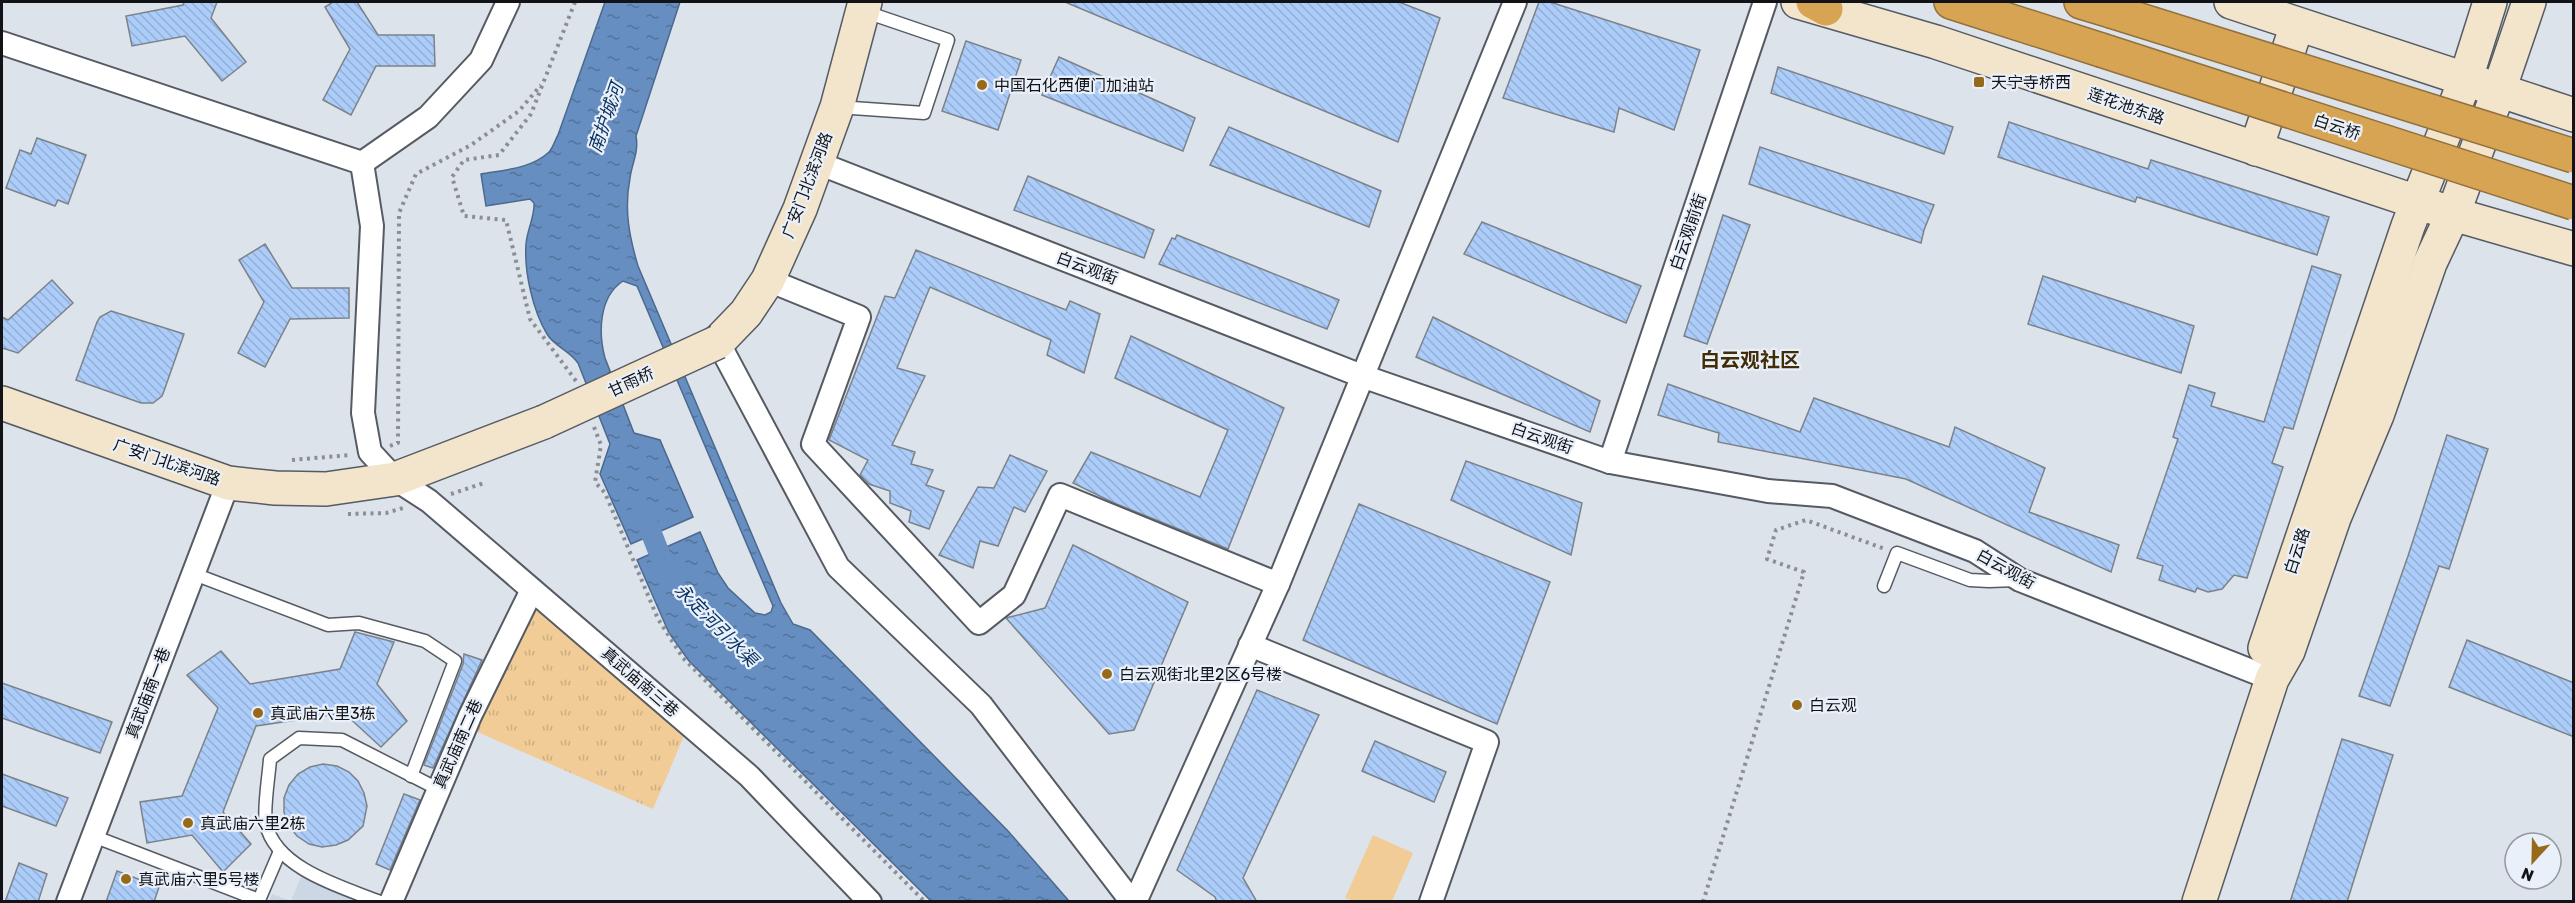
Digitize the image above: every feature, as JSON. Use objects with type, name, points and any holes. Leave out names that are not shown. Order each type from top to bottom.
[{"type":"highway","name":"白云桥","points":[[1951,2],[2574,203]]},
{"type":"highway","points":[[2096,6],[2574,156]]},
{"type":"street","points":[[362,163],[428,117],[482,60],[508,2]]},
{"type":"street","points":[[718,342],[838,567],[981,705],[1133,902],[1278,584],[1515,2]]},
{"type":"street","name":"白云观前街","points":[[1610,462],[1766,2]]},
{"type":"street","points":[[2231,2],[2574,115]]},
{"type":"street","name":"白云路","points":[[2199,902],[2264,677],[2408,226],[2466,78],[2490,2]]},
{"type":"street","name":"白云路","points":[[2176,902],[2239,714],[2264,677],[2288,651],[2334,518],[2377,416],[2430,263],[2453,214],[2529,2]]},
{"type":"street","name":"广安门北滨河路","points":[[718,342],[746,313],[768,280],[818,163],[837,107],[859,4]]},
{"type":"street","name":"莲花池东路","points":[[1812,4],[1989,60],[2453,214]]},
{"type":"street","points":[[2256,149],[2297,25]]},
{"type":"street","points":[[2,43],[362,163]]},
{"type":"street","points":[[362,163],[372,226],[363,413],[370,452]]},
{"type":"street","name":"白云观街","points":[[818,163],[1362,376],[1610,462],[1768,491],[1832,496],[1975,551],[2020,579],[2264,677]]},
{"type":"street","points":[[2453,214],[2574,249]]},
{"type":"street","points":[[768,280],[859,317],[813,444],[979,623],[1014,594],[1060,495],[1278,584]]},
{"type":"street","name":"甘雨桥","points":[[544,422],[718,342]]},
{"type":"street","name":"广安门北滨河路","points":[[2,404],[228,483],[326,489],[395,479],[544,422]]},
{"type":"street","name":"真武庙南三巷","points":[[370,452],[395,479],[429,501],[749,776],[870,902]]},
{"type":"street","name":"真武庙南一巷","points":[[68,902],[228,483]]},
{"type":"street","name":"真武庙南二巷","points":[[391,902],[470,716],[532,590]]},
{"type":"street","points":[[1250,645],[1487,742],[1431,902]]},
{"type":"lane","points":[[837,107],[924,113],[948,40],[859,4]]},
{"type":"lane","points":[[1884,586],[1897,554],[1970,580],[1989,582],[2020,579]]},
{"type":"lane","points":[[194,574],[328,625],[358,622],[425,641],[455,660],[411,776]]},
{"type":"lane","points":[[380,902],[309,874],[279,851],[266,824],[270,759],[299,738],[342,740],[438,789]]},
{"type":"lane","points":[[93,836],[258,900],[279,851]]},
{"type":"path","points":[[575,2],[531,114],[499,155],[464,160],[452,177],[464,216],[506,220],[530,319],[579,385]]},
{"type":"path","points":[[288,460],[331,458],[370,452],[398,443],[399,213],[416,174],[471,145],[519,111],[545,81]]},
{"type":"path","points":[[594,425],[601,445],[595,482],[605,493],[658,619],[683,658],[926,902]]},
{"type":"path","points":[[1703,902],[1804,572],[1767,559],[1776,530],[1806,520],[1897,554]]},
{"type":"shaded area","points":[[301,877],[351,897],[349,901],[269,902],[272,894],[291,901]]},
{"type":"green space","points":[[532,590],[689,724],[653,809],[466,727]]},
{"type":"green space","points":[[1373,835],[1413,853],[1392,901],[1353,901],[1345,898]]},
{"type":"water","name":"南护城河","points":[[605,2],[680,2],[636,136],[636,152],[627,201],[630,233],[638,266],[781,603],[793,624],[810,630],[1008,831],[1069,901],[931,901],[689,661],[669,633],[637,560],[700,532],[718,573],[728,588],[755,613],[765,615],[771,612],[773,606],[637,286],[623,281],[609,296],[602,316],[601,337],[605,358],[634,433],[660,440],[693,517],[631,544],[600,474],[610,444],[578,363],[547,334],[534,303],[528,279],[526,255],[534,203],[530,199],[486,206],[481,174],[507,170],[534,162],[550,150],[558,135]]},
{"type":"building","points":[[184,2],[217,2],[211,18],[246,62],[222,81],[185,36],[132,46],[126,16],[183,5]]},
{"type":"building","points":[[333,2],[357,2],[378,35],[434,35],[435,66],[376,66],[351,115],[323,100],[350,49],[325,7]]},
{"type":"building","points":[[1065,2],[1399,2],[1440,18],[1398,142]]},
{"type":"building","points":[[1539,2],[1550,2],[1700,50],[1674,130],[1619,108],[1614,132],[1503,98]]},
{"type":"building","name":"中国石化西便门加油站","points":[[966,41],[1021,60],[998,130],[942,111]]},
{"type":"building","points":[[1059,57],[1195,118],[1183,151],[1042,95]]},
{"type":"building","points":[[1778,67],[1953,127],[1944,154],[1771,93]]},
{"type":"building","points":[[2009,122],[2148,169],[2151,160],[2329,217],[2317,255],[2137,197],[2135,202],[1998,157]]},
{"type":"building","points":[[1229,127],[1381,191],[1369,227],[1210,165]]},
{"type":"building","points":[[37,138],[86,155],[68,204],[58,200],[55,206],[6,188],[20,150],[31,154]]},
{"type":"building","points":[[1760,147],[1934,205],[1921,243],[1749,184]]},
{"type":"building","points":[[1028,176],[1154,230],[1144,258],[1014,210]]},
{"type":"building","points":[[1723,215],[1750,225],[1707,344],[1684,336]]},
{"type":"building","points":[[1482,222],[1641,286],[1626,323],[1464,254]]},
{"type":"building","points":[[1177,235],[1339,300],[1327,329],[1159,264],[1172,238],[1175,239]]},
{"type":"building","points":[[265,244],[292,288],[349,288],[349,318],[290,319],[265,367],[238,353],[264,302],[239,260]]},
{"type":"building","points":[[916,250],[1066,310],[1070,301],[1100,314],[1084,373],[1047,355],[1051,340],[930,287],[897,368],[925,376],[892,445],[915,452],[911,464],[933,470],[926,485],[944,491],[929,529],[909,522],[911,511],[890,503],[890,491],[869,484],[860,475],[868,460],[829,440],[885,296],[895,298]]},
{"type":"building","points":[[2312,266],[2341,275],[2293,429],[2284,427],[2272,463],[2283,467],[2247,578],[2234,575],[2222,589],[2208,592],[2197,588],[2195,592],[2159,580],[2163,566],[2137,558],[2178,439],[2173,437],[2189,385],[2215,393],[2211,406],[2264,422]]},
{"type":"building","points":[[2043,276],[2194,326],[2181,373],[2028,324]]},
{"type":"building","points":[[52,280],[73,303],[18,353],[2,348],[2,317],[8,320]]},
{"type":"building","points":[[111,311],[184,334],[162,396],[153,403],[141,403],[76,380],[97,322],[100,317]]},
{"type":"building","points":[[1433,317],[1600,401],[1590,432],[1416,357]]},
{"type":"building","points":[[1131,336],[1284,408],[1228,549],[1114,503],[1073,483],[1091,452],[1200,497],[1228,430],[1115,378]]},
{"type":"building","points":[[1668,384],[1800,432],[1814,398],[1949,447],[1955,427],[2045,468],[2029,512],[2119,545],[2111,572],[1906,479],[1718,442],[1719,433],[1658,415]]},
{"type":"building","points":[[2447,435],[2488,449],[2449,569],[2439,566],[2390,706],[2359,696]]},
{"type":"building","points":[[1010,455],[1047,471],[1025,512],[1014,507],[998,546],[980,541],[973,568],[939,555],[978,487],[994,488]]},
{"type":"building","points":[[1466,461],[1582,503],[1571,555],[1451,500]]},
{"type":"building","points":[[1359,504],[1550,582],[1497,724],[1303,640]]},
{"type":"building","name":"白云观街北里2区6号楼","points":[[1073,545],[1188,602],[1134,730],[1109,734],[1006,618],[1045,608]]},
{"type":"building","points":[[355,632],[394,642],[377,684],[407,721],[381,747],[344,713],[256,726],[223,812],[251,844],[223,872],[192,835],[147,843],[140,802],[182,796],[218,708],[187,675],[221,651],[250,684],[340,669]]},
{"type":"building","points":[[2467,640],[2574,683],[2574,737],[2449,687]]},
{"type":"building","points":[[464,654],[482,660],[433,768],[424,765],[463,664]]},
{"type":"building","points":[[2,683],[112,722],[100,753],[2,718]]},
{"type":"building","points":[[1257,690],[1319,715],[1243,878],[1257,902],[1217,902],[1215,897],[1177,870]]},
{"type":"building","points":[[2342,739],[2393,755],[2347,902],[2290,902]]},
{"type":"building","points":[[1375,741],[1446,772],[1434,802],[1362,771]]},
{"type":"building","points":[[323,764],[337,766],[349,772],[358,781],[367,806],[363,826],[348,840],[322,847],[309,844],[297,836],[288,825],[284,812],[284,798],[289,785],[298,774],[310,767]]},
{"type":"building","points":[[2,774],[68,798],[56,826],[2,806]]},
{"type":"building","points":[[404,794],[420,800],[390,870],[376,864]]},
{"type":"building","points":[[19,863],[47,874],[38,902],[5,902]]},
{"type":"building","name":"真武庙六里5号楼","points":[[117,871],[159,887],[154,902],[106,902]]},
{"type":"waterway","name":"永定河引水渠","points":[[642,509],[668,576]]},
{"type":"place","name":"天宁寺桥西","points":[[1979,82]]},
{"type":"place","name":"中国石化西便门加油站","points":[[982,85]]},
{"type":"place","name":"白云观街北里2区6号楼","points":[[1107,674]]},
{"type":"place","name":"白云观","points":[[1797,705]]},
{"type":"place","name":"真武庙六里3栋","points":[[258,713]]},
{"type":"place","name":"真武庙六里2栋","points":[[188,823]]},
{"type":"place","name":"真武庙六里5号楼","points":[[126,879]]},
{"type":"district","name":"白云观社区","points":[[1750,360]]}]
